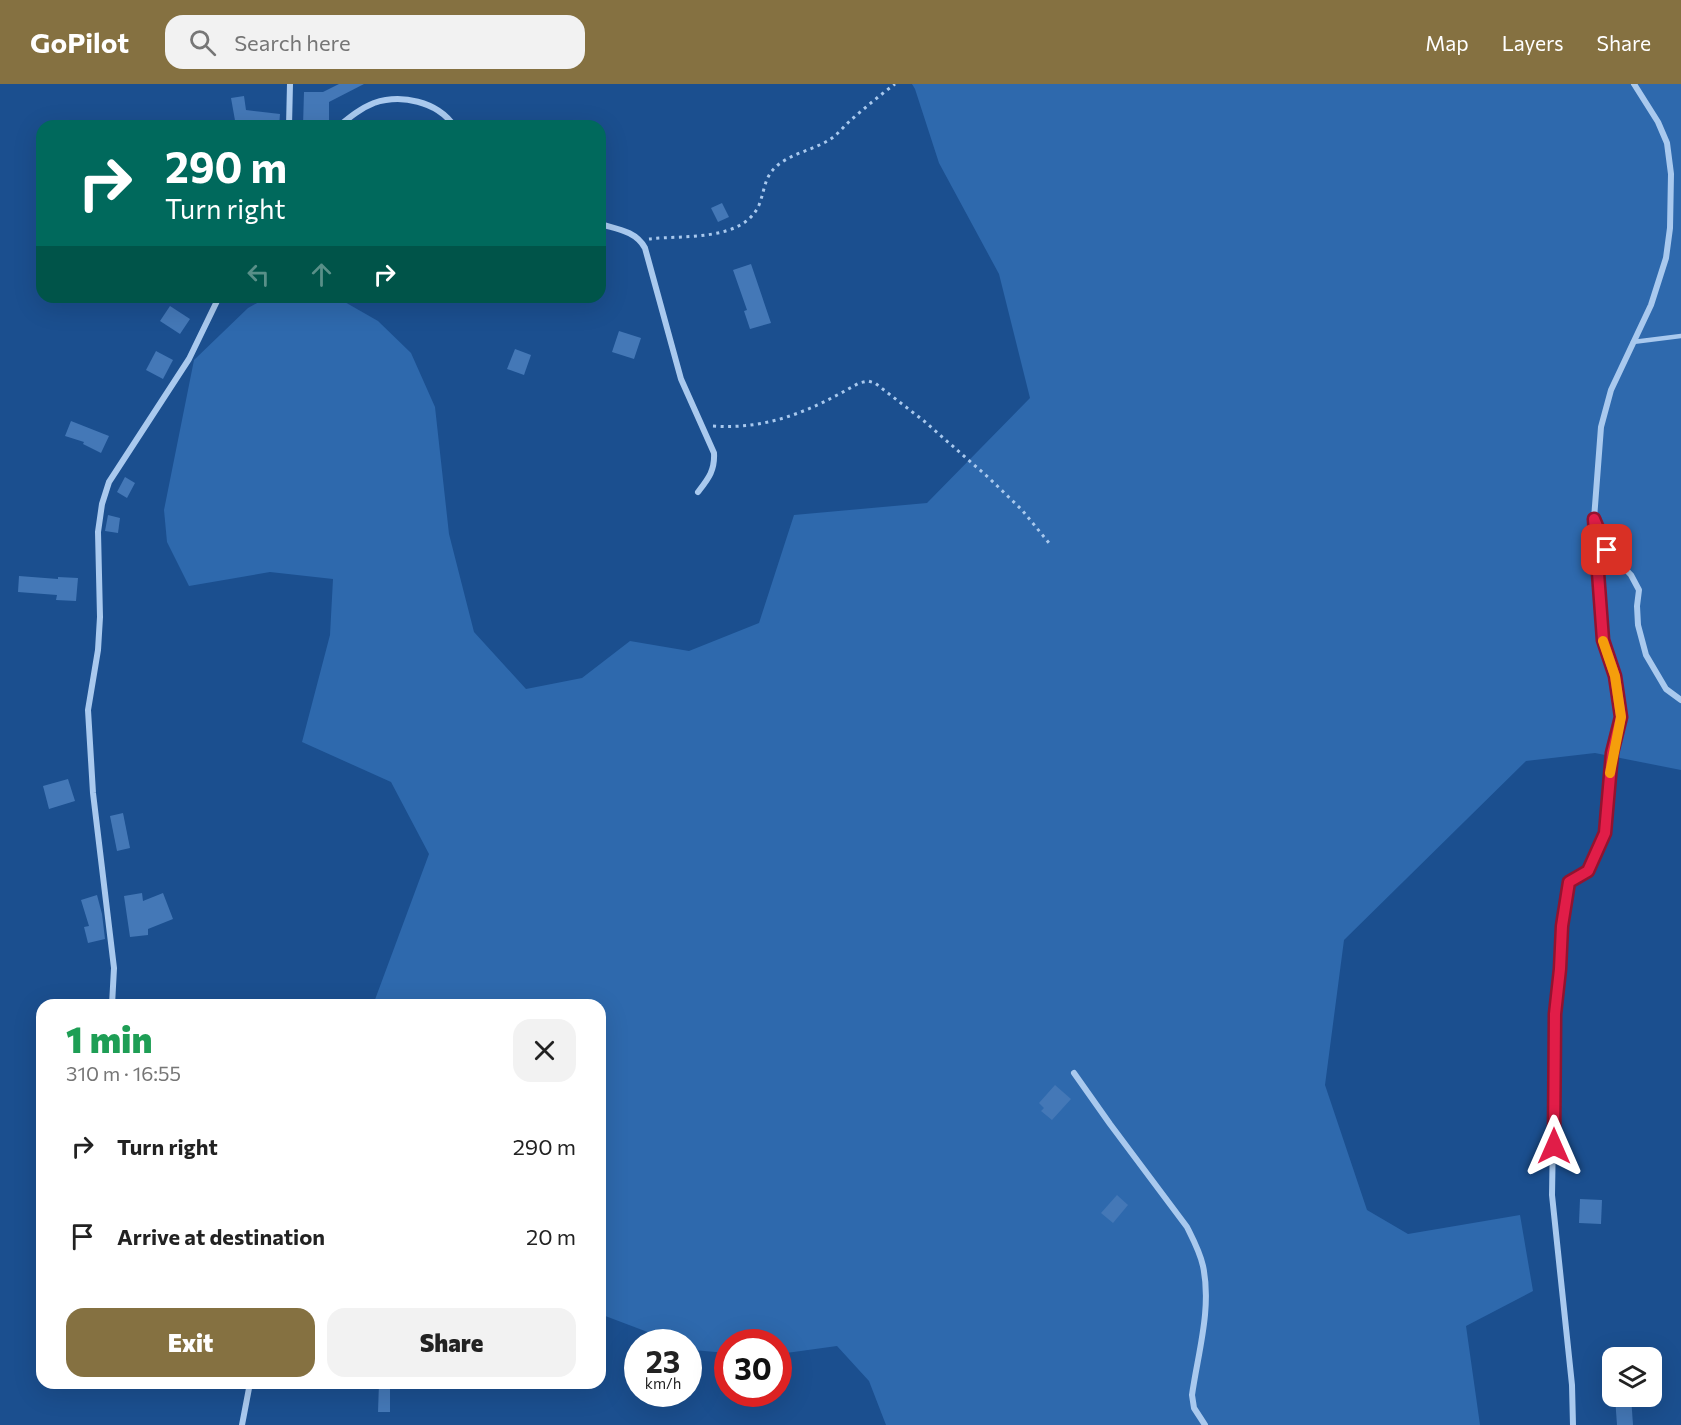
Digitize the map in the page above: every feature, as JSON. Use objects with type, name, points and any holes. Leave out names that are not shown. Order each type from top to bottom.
[{"type":"street","points":[[289,120],[290,84]]},
{"type":"street","points":[[1573,1425],[1572,1385],[1552,1196],[1555,1014],[1562,926],[1569,882],[1588,871],[1605,833],[1612,753],[1621,717],[1615,676],[1603,640],[1594,519],[1601,427],[1611,390],[1652,304],[1666,258],[1670,228],[1671,174],[1667,143],[1658,122],[1634,84]]},
{"type":"street","points":[[346,120],[373,103],[407,99],[423,103],[450,120]]},
{"type":"street","points":[[606,226],[636,236],[645,248],[681,379],[714,453],[715,466],[698,492]]},
{"type":"street","points":[[112,999],[114,968],[93,793],[88,710],[98,650],[100,617],[98,532],[109,482],[189,359],[216,303]]},
{"type":"street","points":[[1594,519],[1607,550],[1631,575],[1639,590],[1638,626],[1646,655],[1666,689],[1681,700]]},
{"type":"street","points":[[1074,1073],[1187,1227],[1196,1246],[1203,1266],[1205,1313],[1192,1395],[1194,1408],[1204,1425]]},
{"type":"street","points":[[242,1425],[249,1389]]},
{"type":"lane","points":[[1633,342],[1681,336]]},
{"type":"path","points":[[641,240],[722,232],[739,226],[758,208],[766,179],[776,166],[833,137],[895,84]]},
{"type":"path","points":[[701,425],[751,426],[779,420],[811,408],[859,383],[867,381],[875,383],[924,421],[989,478],[1022,510],[1049,543]]},
{"type":"shaded area","points":[[912,84],[1681,84],[1681,770],[1595,753],[1526,761],[1344,940],[1325,1085],[1367,1210],[1408,1234],[1520,1215],[1533,1291],[1466,1326],[1480,1425],[886,1425],[869,1381],[837,1346],[792,1352],[792,1329],[714,1329],[714,1352],[702,1351],[702,1329],[640,1329],[606,1316],[606,999],[375,999],[429,854],[391,782],[302,742],[330,635],[333,579],[270,572],[189,586],[167,542],[164,510],[194,360],[248,308],[257,303],[346,303],[378,321],[411,353],[435,407],[449,534],[474,632],[526,689],[582,678],[630,641],[689,651],[759,623],[794,515],[927,503],[1030,398],[999,274],[939,163]]},
{"type":"building","points":[[339,84],[364,84],[329,102],[329,120],[303,120],[304,92],[323,92]]},
{"type":"building","points":[[244,96],[246,110],[280,114],[280,120],[235,120],[231,98]]},
{"type":"building","points":[[722,203],[729,217],[718,222],[711,208]]},
{"type":"building","points":[[751,264],[771,323],[750,329],[744,311],[747,310],[733,270]]},
{"type":"building","points":[[170,306],[190,319],[180,334],[160,321]]},
{"type":"building","points":[[619,331],[641,338],[634,359],[612,352]]},
{"type":"building","points":[[515,349],[531,355],[524,375],[507,369]]},
{"type":"building","points":[[156,351],[173,360],[163,379],[146,370]]},
{"type":"building","points":[[71,421],[109,436],[101,453],[83,444],[84,442],[65,436]]},
{"type":"building","points":[[125,477],[135,483],[127,498],[117,492]]},
{"type":"building","points":[[108,515],[120,518],[118,533],[105,531]]},
{"type":"building","points":[[19,576],[78,578],[76,601],[56,600],[57,595],[18,592]]},
{"type":"building","points":[[68,779],[75,801],[49,809],[43,786]]},
{"type":"building","points":[[123,813],[130,848],[117,851],[110,816]]},
{"type":"building","points":[[142,893],[143,901],[163,893],[173,919],[148,929],[148,935],[130,937],[124,896]]},
{"type":"building","points":[[97,895],[105,939],[88,943],[84,927],[89,926],[81,900]]},
{"type":"building","points":[[1055,1085],[1071,1099],[1052,1120],[1041,1111],[1044,1108],[1039,1103]]},
{"type":"building","points":[[1117,1195],[1128,1205],[1113,1223],[1101,1213]]},
{"type":"building","points":[[1580,1199],[1602,1200],[1601,1224],[1579,1223]]},
{"type":"building","points":[[379,1389],[390,1389],[390,1412],[378,1412]]},
{"type":"building","points":[[1616,1407],[1632,1407],[1633,1425],[1617,1425]]},
{"type":"slow traffic","points":[[1603,641],[1615,676],[1621,717],[1612,753],[1610,773]]},
{"type":"route","points":[[1554,1146],[1555,1014],[1562,926],[1569,882],[1588,871],[1605,833],[1612,753],[1621,717],[1615,676],[1603,640],[1594,519],[1607,550]]}]
